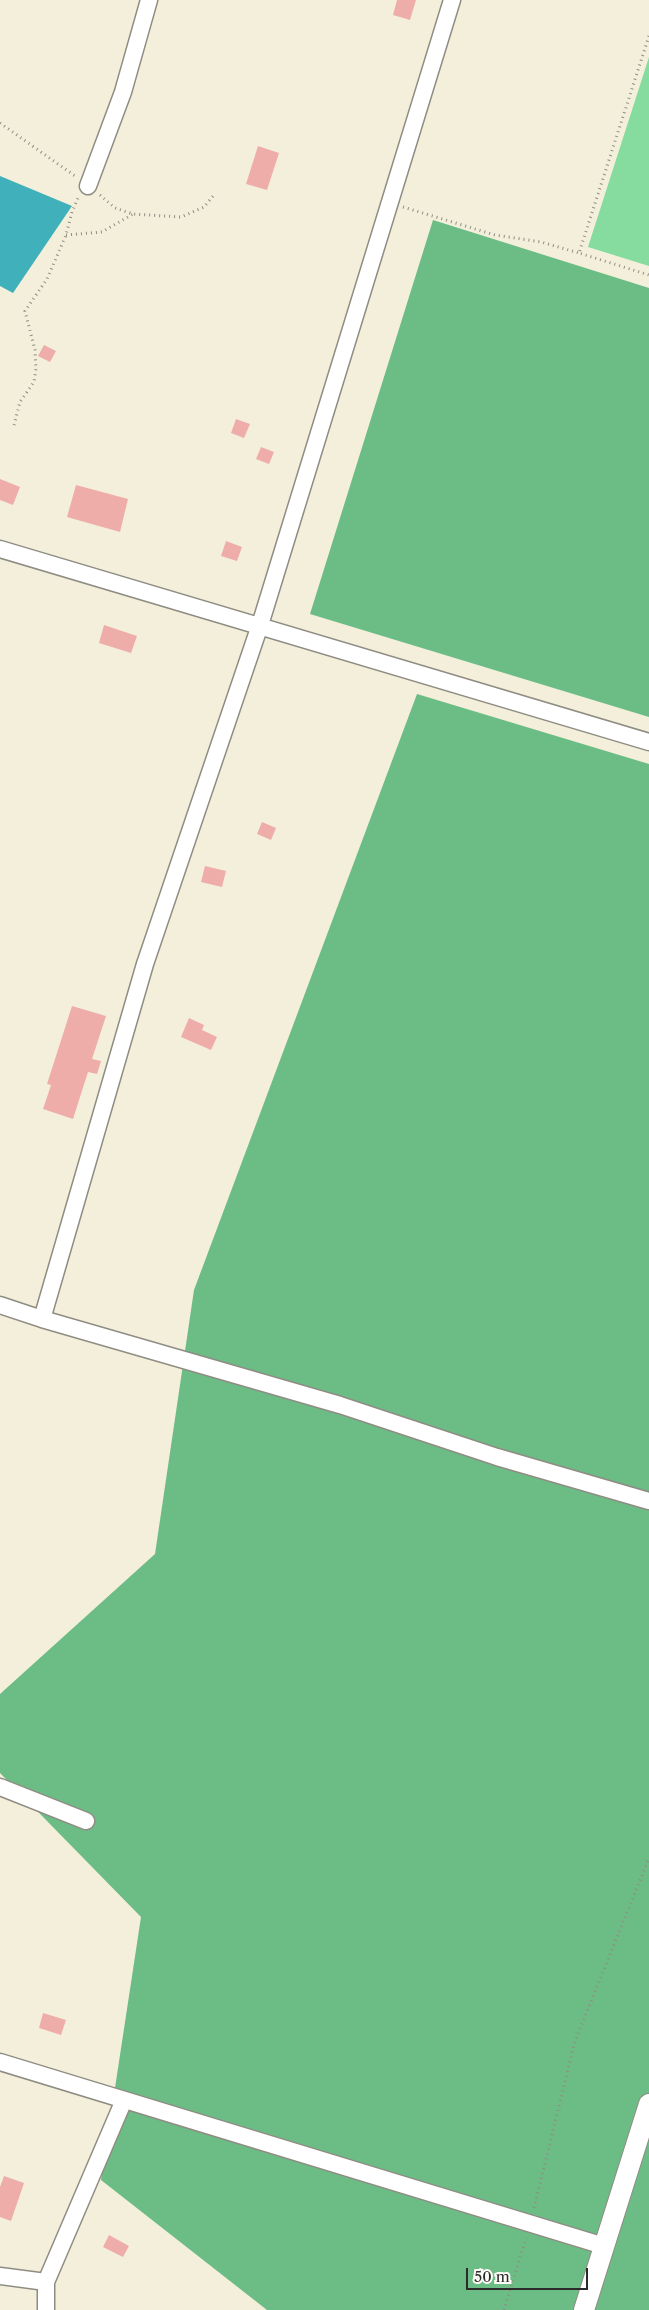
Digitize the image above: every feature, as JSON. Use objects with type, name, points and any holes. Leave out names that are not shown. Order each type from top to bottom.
[{"type":"street","points":[[88,186],[123,92],[149,0]]},
{"type":"street","points":[[42,1320],[145,964],[260,625],[452,0]]},
{"type":"street","points":[[0,549],[649,742]]},
{"type":"street","points":[[0,1305],[42,1320],[340,1405],[497,1457],[649,1501]]},
{"type":"street","points":[[0,1787],[86,1821]]},
{"type":"street","points":[[0,2062],[604,2246]]},
{"type":"street","points":[[46,2310],[46,2282],[124,2100]]},
{"type":"street","points":[[584,2310],[649,2104]]},
{"type":"street","points":[[0,2276],[46,2282]]},
{"type":"path","points":[[579,253],[649,36]]},
{"type":"path","points":[[0,123],[55,160],[116,208],[134,214],[181,216],[204,207],[214,195]]},
{"type":"path","points":[[14,425],[20,402],[34,382],[36,369],[35,350],[25,311],[47,279],[66,235],[72,212],[80,195],[88,186]]},
{"type":"path","points":[[390,203],[495,235],[541,242],[649,275]]},
{"type":"path","points":[[66,235],[102,232],[134,214]]},
{"type":"path","points":[[504,2310],[530,2223],[575,2041],[649,1858]]},
{"type":"green space","points":[[649,57],[649,266],[588,247]]},
{"type":"green space","points":[[433,220],[649,288],[649,717],[310,614]]},
{"type":"green space","points":[[417,694],[649,764],[649,2310],[267,2310],[101,2180],[141,1917],[0,1773],[0,1694],[155,1554],[194,1290]]},
{"type":"water","points":[[0,176],[72,206],[13,293],[0,286]]},
{"type":"building","points":[[397,0],[416,0],[410,20],[393,15]]},
{"type":"building","points":[[258,146],[279,153],[267,190],[246,184]]},
{"type":"building","points":[[44,345],[56,351],[50,362],[38,356]]},
{"type":"building","points":[[236,419],[250,424],[244,438],[231,433]]},
{"type":"building","points":[[261,447],[274,452],[269,464],[256,459]]},
{"type":"building","points":[[0,479],[20,487],[13,505],[0,500]]},
{"type":"building","points":[[76,485],[128,499],[120,532],[67,517]]},
{"type":"building","points":[[226,541],[242,547],[237,561],[221,556]]},
{"type":"building","points":[[104,625],[137,636],[131,653],[99,643]]},
{"type":"building","points":[[262,822],[276,828],[271,840],[257,834]]},
{"type":"building","points":[[205,866],[226,871],[222,887],[201,882]]},
{"type":"building","points":[[72,1006],[106,1016],[92,1059],[101,1061],[97,1074],[88,1072],[73,1119],[43,1109],[51,1085],[47,1084]]},
{"type":"building","points":[[189,1018],[204,1025],[202,1030],[217,1037],[211,1050],[181,1037]]},
{"type":"building","points":[[43,2013],[66,2020],[61,2035],[39,2028]]},
{"type":"building","points":[[4,2176],[24,2183],[11,2221],[0,2217],[0,2187]]},
{"type":"building","points":[[109,2235],[129,2246],[123,2257],[103,2247]]}]
